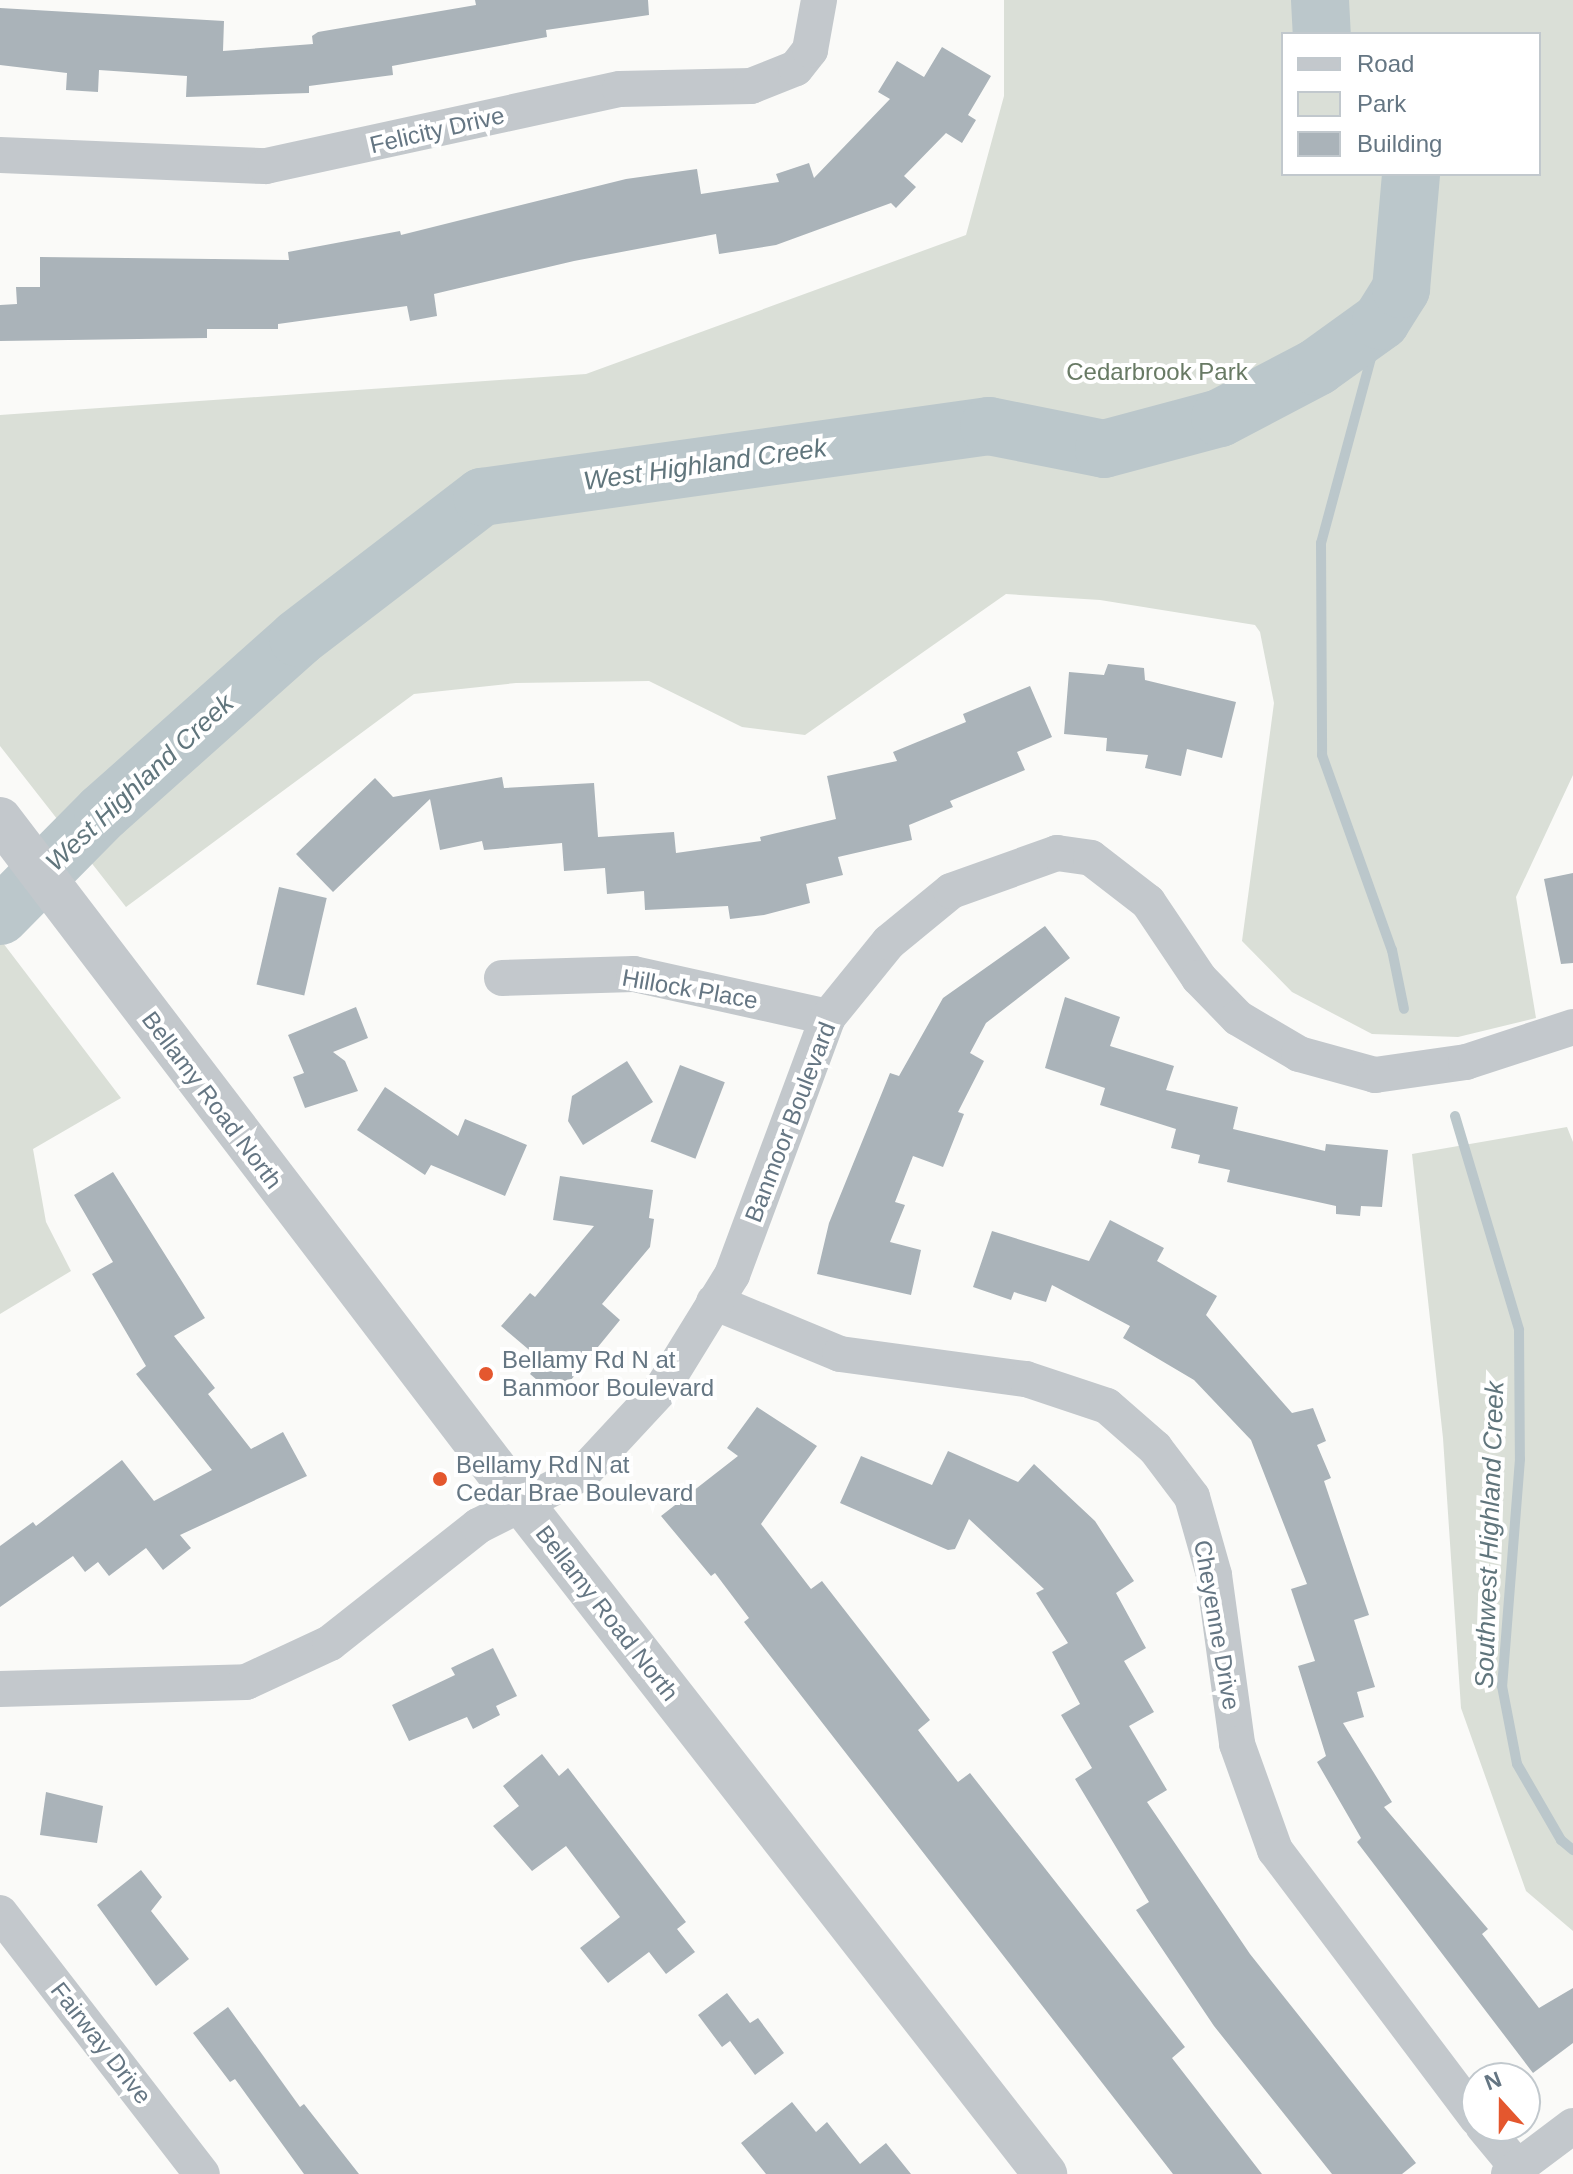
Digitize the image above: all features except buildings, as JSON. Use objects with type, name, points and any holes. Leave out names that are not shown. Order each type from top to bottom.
[{"type":"street","name":"Felicity Drive","points":[[0,155],[266,166],[620,89],[751,86],[796,68],[810,50],[819,0]]},
{"type":"street","name":"Bellamy Road North","points":[[0,819],[93,945],[520,1501],[1045,2174]]},
{"type":"street","name":"Banmoor Boulevard","points":[[0,1689],[246,1682],[330,1643],[478,1526],[520,1501],[583,1473],[663,1387],[732,1275],[828,1017],[889,942],[951,891],[1057,853],[1091,858],[1148,902],[1199,978],[1238,1018],[1299,1054],[1375,1075],[1466,1062],[1573,1027]]},
{"type":"street","name":"Hillock Place","points":[[502,978],[634,974],[828,1017]]},
{"type":"street","name":"Cheyenne Drive","points":[[714,1302],[840,1354],[1026,1379],[1107,1406],[1155,1448],[1192,1497],[1214,1575],[1237,1744],[1275,1850],[1461,2097]]},
{"type":"street","name":"Fairway Drive","points":[[0,1913],[202,2174]]},
{"type":"street","points":[[1494,2142],[1513,2171],[1573,2126]]},
{"type":"green space","name":"Cedarbrook Park","points":[[1004,0],[1573,0],[1573,775],[1516,897],[1536,1018],[1458,1037],[1372,1034],[1292,992],[1242,941],[1274,703],[1260,632],[1255,625],[1100,600],[1006,594],[805,735],[742,727],[649,681],[516,683],[414,694],[126,907],[0,746],[0,415],[586,374],[966,235],[1004,96]]},
{"type":"green space","points":[[0,939],[121,1098],[33,1149],[46,1222],[71,1271],[0,1314]]},
{"type":"green space","points":[[1567,1127],[1573,1142],[1573,1931],[1526,1891],[1461,1708],[1443,1438],[1412,1154]]},
{"type":"waterway","name":"West Highland Creek","points":[[1320,0],[1322,32]]},
{"type":"waterway","name":"West Highland Creek","points":[[0,916],[103,812],[298,638],[482,497],[989,426],[1104,449],[1220,418],[1317,367],[1381,321],[1401,289],[1411,176]]},
{"type":"waterway","name":"Southwest Highland Creek","points":[[1381,321],[1321,543],[1322,755],[1392,950],[1404,1009]]},
{"type":"waterway","name":"Southwest Highland Creek","points":[[1455,1116],[1519,1330],[1520,1459],[1502,1686],[1517,1764],[1561,1840],[1573,1850]]},
{"type":"place","name":"Bellamy Rd N at Banmoor Boulevard","points":[[486,1374]]},
{"type":"place","name":"Bellamy Rd N at Cedar Brae Boulevard","points":[[440,1479]]}]
